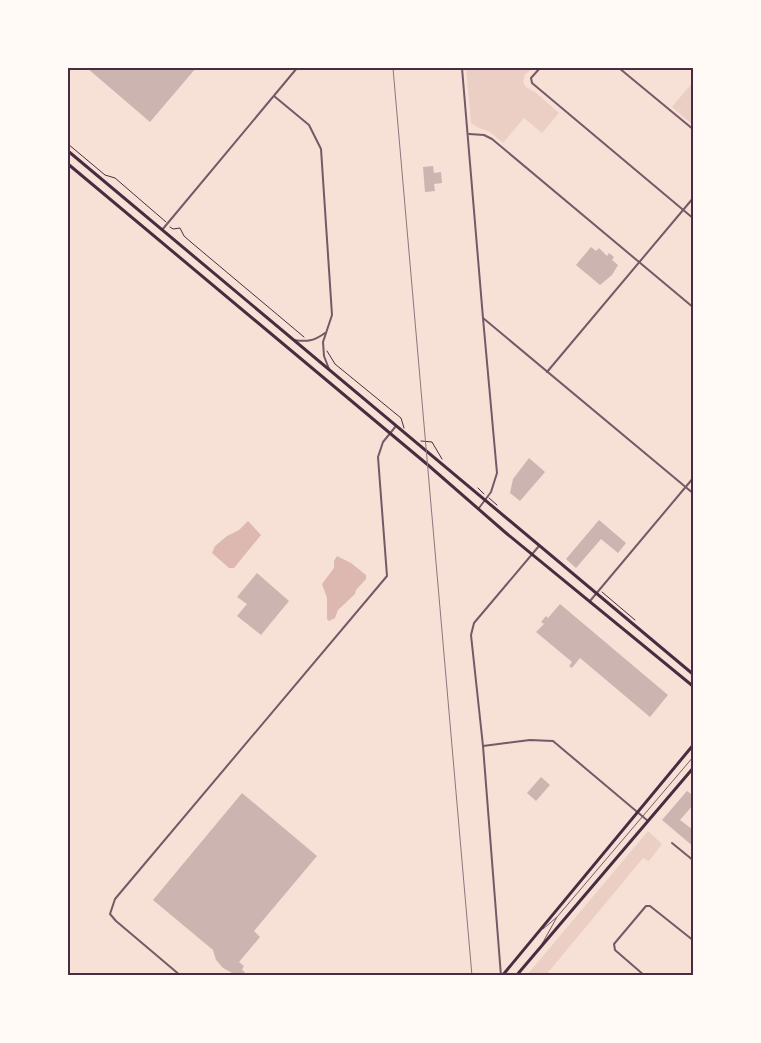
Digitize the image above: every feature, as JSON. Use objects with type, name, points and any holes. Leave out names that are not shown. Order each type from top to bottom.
[{"type":"main road","points":[[68,151],[694,675]]},
{"type":"main road","points":[[68,164],[478,509],[694,687]]},
{"type":"main road","points":[[502,976],[694,744]]},
{"type":"main road","points":[[516,976],[694,767]]},
{"type":"street","points":[[162,230],[297,68]]},
{"type":"street","points":[[462,68],[497,473],[491,492],[478,509]]},
{"type":"street","points":[[540,68],[531,78],[532,83],[694,219]]},
{"type":"street","points":[[619,68],[694,130]]},
{"type":"street","points":[[274,96],[309,126],[320,149],[332,315],[325,334],[323,349],[330,371]]},
{"type":"street","points":[[468,134],[484,134],[492,139],[694,308]]},
{"type":"street","points":[[547,373],[694,198]]},
{"type":"street","points":[[483,318],[694,494]]},
{"type":"street","points":[[293,340],[306,342],[325,334]]},
{"type":"street","points":[[181,976],[110,914],[115,899],[387,576],[378,457],[383,442],[396,426]]},
{"type":"street","points":[[590,601],[694,477]]},
{"type":"street","points":[[502,976],[483,746],[471,635],[474,624],[539,546]]},
{"type":"street","points":[[483,746],[530,740],[553,741],[648,821]]},
{"type":"street","points":[[672,843],[694,861]]},
{"type":"street","points":[[645,976],[614,950],[614,944],[646,906],[650,906],[694,941]]},
{"type":"lane","points":[[541,946],[557,917],[694,756]]},
{"type":"lane","points":[[538,932],[557,917]]},
{"type":"path","points":[[68,144],[105,175],[115,178],[173,229],[180,228],[184,236],[302,336],[314,340]]},
{"type":"path","points":[[323,349],[327,350],[336,364],[401,418],[404,427],[409,431]]},
{"type":"path","points":[[419,440],[432,442],[445,462]]},
{"type":"path","points":[[474,486],[497,505]]},
{"type":"path","points":[[599,589],[640,624]]},
{"type":"shaded area","points":[[466,68],[534,68],[525,74],[523,82],[526,87],[535,92],[559,113],[542,133],[524,118],[503,143],[490,132],[471,123]]},
{"type":"shaded area","points":[[693,82],[693,125],[672,107]]},
{"type":"shaded area","points":[[248,521],[261,535],[234,568],[229,568],[212,553],[215,546],[227,536],[239,530]]},
{"type":"shaded area","points":[[337,556],[351,563],[366,575],[366,579],[356,590],[355,594],[338,610],[335,618],[329,621],[327,619],[327,598],[322,584],[334,568],[334,561]]},
{"type":"shaded area","points":[[648,831],[662,844],[649,861],[643,858],[546,975],[527,975]]},
{"type":"building","points":[[87,68],[196,68],[150,122]]},
{"type":"building","points":[[433,166],[434,173],[441,172],[442,183],[434,184],[435,191],[425,192],[423,167]]},
{"type":"building","points":[[591,247],[596,251],[599,248],[607,256],[609,253],[614,257],[612,260],[618,265],[612,275],[600,285],[576,265]]},
{"type":"building","points":[[529,458],[545,472],[520,501],[510,493],[513,479]]},
{"type":"building","points":[[599,520],[626,543],[618,553],[601,539],[576,568],[566,559]]},
{"type":"building","points":[[257,573],[289,601],[261,635],[237,616],[247,604],[237,597]]},
{"type":"building","points":[[560,604],[668,695],[650,717],[580,658],[572,668],[569,666],[572,662],[536,632],[544,624],[541,622],[546,616],[548,618]]},
{"type":"building","points":[[541,777],[550,785],[536,801],[527,793]]},
{"type":"building","points":[[687,791],[694,796],[694,804],[680,820],[692,829],[694,827],[694,847],[662,820]]},
{"type":"building","points":[[242,793],[317,856],[254,931],[260,937],[239,962],[244,966],[242,970],[245,972],[243,974],[232,973],[223,968],[216,960],[213,950],[153,900]]},
{"type":"railway","points":[[393,68],[472,976]]}]
